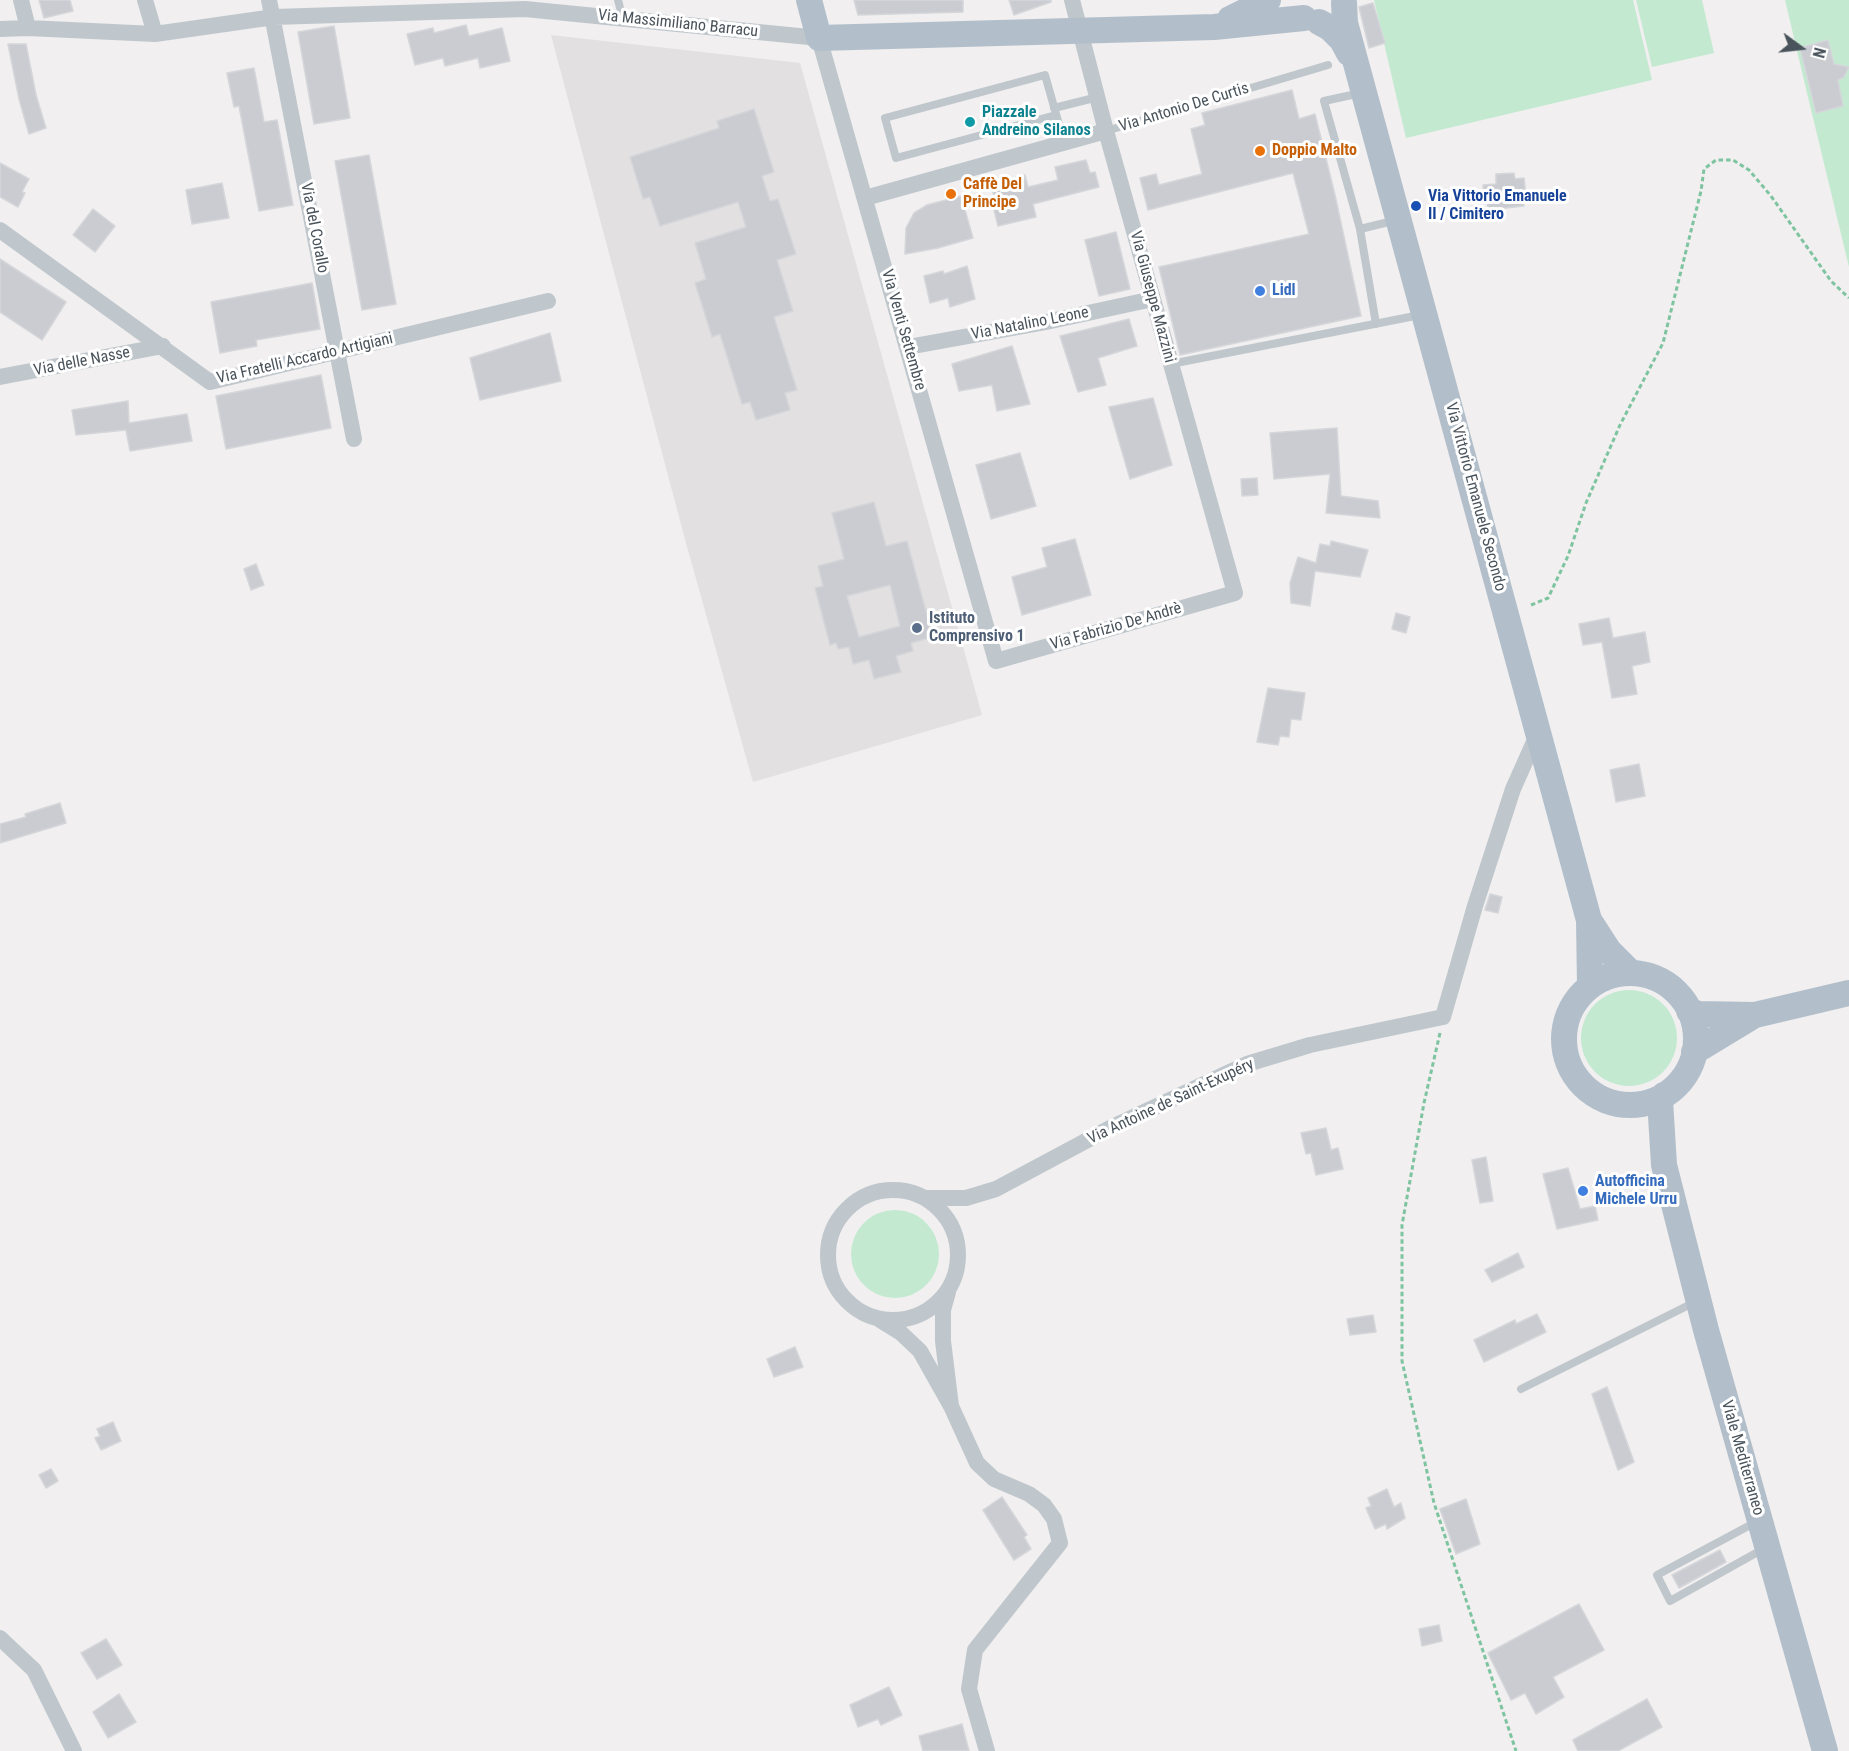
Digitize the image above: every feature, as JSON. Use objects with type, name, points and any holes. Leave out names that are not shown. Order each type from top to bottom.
[{"type":"main road","name":"Via Venti Settembre","points":[[809,0],[819,38]]},
{"type":"main road","name":"Via Massimiliano Barracu","points":[[1214,27],[1268,0]]},
{"type":"main road","points":[[1305,13],[1335,16],[1344,1]]},
{"type":"main road","name":"Via Vittorio Emanuele Secondo","points":[[1344,1],[1345,23],[1589,920],[1590,986]]},
{"type":"main road","name":"Via Massimiliano Barracu","points":[[819,38],[1214,27],[1305,13]]},
{"type":"main road","name":"Via Vittorio Emanuele Secondo","points":[[1305,13],[1330,28],[1342,40],[1363,83]]},
{"type":"main road","name":"Via Vittorio Emanuele Secondo","points":[[1589,920],[1609,951],[1631,973]]},
{"type":"main road","points":[[1631,973],[1650,976],[1662,981],[1680,996],[1695,1028],[1694,1052],[1689,1068],[1678,1084],[1664,1095],[1647,1103],[1632,1105],[1602,1099],[1583,1086],[1567,1060],[1564,1041],[1565,1024],[1580,996],[1590,986],[1609,976],[1631,973]]},
{"type":"main road","points":[[1689,1011],[1699,1014],[1755,1015],[1849,993]]},
{"type":"main road","points":[[1694,1052],[1755,1015]]},
{"type":"main road","name":"Viale Mediterraneo","points":[[1664,1095],[1660,1100],[1664,1164],[1698,1300],[1825,1751]]},
{"type":"main road","name":"Viale Mediterraneo","points":[[1632,1105],[1664,1164]]},
{"type":"street","points":[[21,0],[28,28]]},
{"type":"street","points":[[145,0],[155,34]]},
{"type":"street","name":"Via del Corallo","points":[[269,0],[354,439]]},
{"type":"street","name":"Via Giuseppe Mazzini","points":[[1072,0],[1170,364],[1235,593]]},
{"type":"street","name":"Via Massimiliano Barracu","points":[[0,29],[28,28],[155,34],[273,17],[523,4],[623,19],[819,38]]},
{"type":"street","name":"Via Venti Settembre","points":[[819,38],[996,661]]},
{"type":"street","name":"Via Antonio De Curtis","points":[[865,198],[1106,131]]},
{"type":"street","name":"Via Fratelli Accardo Artigiani","points":[[0,230],[210,382],[548,301]]},
{"type":"street","name":"Via Natalino Leone","points":[[908,347],[1153,300]]},
{"type":"street","name":"Via delle Nasse","points":[[0,377],[163,346]]},
{"type":"street","name":"Via Fabrizio De Andrè","points":[[996,661],[1235,593]]},
{"type":"street","points":[[1443,1017],[1475,906],[1513,789],[1539,732]]},
{"type":"street","name":"Via Antoine de Saint-Exupéry","points":[[926,1198],[966,1198],[996,1189],[1110,1128],[1247,1064],[1310,1045],[1443,1017]]},
{"type":"street","points":[[879,1319],[912,1318],[927,1311],[944,1296],[955,1276],[958,1254],[954,1232],[943,1212],[926,1198],[905,1190],[883,1190],[862,1197],[844,1210],[832,1230],[828,1246],[827,1262],[831,1278],[839,1293],[850,1305],[901,1333],[920,1351],[951,1406],[977,1463],[994,1479],[1029,1494],[1044,1505],[1054,1519],[1060,1543],[975,1650],[969,1689],[987,1751]]},
{"type":"street","points":[[954,1232],[957,1216],[966,1198]]},
{"type":"street","points":[[949,1286],[943,1310],[943,1341],[951,1406]]},
{"type":"street","points":[[0,1638],[34,1670],[74,1751]]},
{"type":"lane","points":[[618,0],[623,19]]},
{"type":"lane","name":"Via Antonio De Curtis","points":[[1106,131],[1328,65]]},
{"type":"lane","points":[[1064,142],[1055,112],[1046,75],[885,118],[896,158],[1055,112],[1098,97]]},
{"type":"lane","points":[[1363,83],[1324,101],[1360,229],[1376,324]]},
{"type":"lane","points":[[1360,229],[1399,219]]},
{"type":"lane","points":[[1170,364],[1425,314]]},
{"type":"lane","points":[[1521,1389],[1698,1300]]},
{"type":"lane","points":[[1760,1521],[1657,1575],[1670,1601],[1767,1547]]},
{"type":"path","points":[[1531,604],[1548,598],[1568,556],[1586,503],[1620,425],[1663,343],[1701,191],[1704,169],[1716,160],[1733,160],[1749,170],[1772,196],[1831,281],[1849,298]]},
{"type":"path","points":[[1443,1017],[1424,1102],[1402,1226],[1402,1361],[1434,1503],[1516,1751]]},
{"type":"shaded area","points":[[551,35],[800,63],[982,715],[753,782],[686,543]]},
{"type":"green space","points":[[1374,0],[1633,0],[1652,80],[1406,138]]},
{"type":"green space","points":[[1636,0],[1702,0],[1714,53],[1652,67]]},
{"type":"green space","points":[[1785,0],[1849,0],[1849,267],[1807,93]]},
{"type":"green space","points":[[1629,990],[1647,994],[1663,1004],[1673,1020],[1677,1038],[1673,1056],[1663,1072],[1647,1082],[1629,1086],[1611,1082],[1595,1072],[1585,1056],[1581,1038],[1585,1020],[1595,1004],[1611,994]]},
{"type":"green space","points":[[895,1210],[912,1214],[926,1223],[935,1237],[939,1254],[935,1271],[926,1285],[912,1294],[895,1298],[878,1294],[864,1285],[855,1271],[851,1254],[855,1237],[864,1223],[878,1214]]},
{"type":"building","points":[[39,0],[70,0],[73,11],[44,18]]},
{"type":"building","points":[[854,0],[963,0],[963,12],[858,15]]},
{"type":"building","points":[[1009,0],[1051,0],[1051,2],[1014,15]]},
{"type":"building","points":[[1373,3],[1385,43],[1369,48],[1359,7]]},
{"type":"building","points":[[466,25],[469,36],[502,28],[510,61],[480,68],[478,58],[445,66],[443,58],[415,65],[407,34],[433,28],[434,33]]},
{"type":"building","points":[[334,26],[350,118],[314,124],[298,32]]},
{"type":"building","points":[[1828,40],[1834,64],[1849,67],[1844,77],[1838,80],[1843,106],[1816,113],[1800,48]]},
{"type":"building","points":[[8,44],[26,44],[36,95],[46,128],[29,134],[19,99]]},
{"type":"building","points":[[254,68],[264,122],[277,120],[293,205],[259,211],[239,106],[234,107],[227,73]]},
{"type":"building","points":[[1292,90],[1299,119],[1315,114],[1361,316],[1180,355],[1159,267],[1309,234],[1293,173],[1148,210],[1140,178],[1156,174],[1159,185],[1202,174],[1191,129],[1205,125],[1202,113]]},
{"type":"building","points":[[754,109],[774,172],[762,176],[770,201],[778,199],[796,254],[777,260],[793,311],[774,317],[797,390],[785,393],[790,410],[756,420],[750,402],[742,404],[720,334],[712,337],[695,283],[706,279],[695,243],[746,227],[738,202],[660,226],[650,197],[643,199],[630,157],[719,128],[717,121]]},
{"type":"building","points":[[369,155],[396,304],[362,310],[335,161]]},
{"type":"building","points":[[1086,160],[1090,173],[1095,172],[1099,187],[1033,204],[1036,217],[998,226],[991,184],[1025,175],[1028,187],[1058,180],[1055,167]]},
{"type":"building","points":[[0,163],[29,179],[18,207],[0,197]]},
{"type":"building","points":[[1514,173],[1515,179],[1524,178],[1526,196],[1523,197],[1524,206],[1488,210],[1483,185],[1496,184],[1496,174]]},
{"type":"building","points":[[222,183],[229,218],[192,224],[186,190]]},
{"type":"building","points":[[961,196],[973,238],[905,254],[906,228],[914,213],[927,205]]},
{"type":"building","points":[[93,209],[115,226],[95,252],[73,235]]},
{"type":"building","points":[[1116,232],[1130,289],[1099,296],[1085,240]]},
{"type":"building","points":[[0,259],[66,302],[42,340],[0,312]]},
{"type":"building","points":[[967,266],[975,299],[950,307],[948,298],[930,303],[924,276],[943,271],[944,274]]},
{"type":"building","points":[[312,283],[320,329],[256,340],[257,346],[220,353],[211,302]]},
{"type":"building","points":[[1129,319],[1137,346],[1098,358],[1106,385],[1078,392],[1060,336]]},
{"type":"building","points":[[550,333],[561,381],[480,400],[470,358]]},
{"type":"building","points":[[1012,346],[1030,404],[997,411],[992,385],[959,391],[952,364]]},
{"type":"building","points":[[321,375],[331,428],[226,449],[216,396]]},
{"type":"building","points":[[1153,398],[1172,465],[1130,479],[1109,407]]},
{"type":"building","points":[[128,401],[129,423],[187,414],[192,441],[130,451],[126,430],[76,435],[72,410]]},
{"type":"building","points":[[1337,428],[1341,496],[1378,501],[1380,518],[1326,513],[1330,474],[1274,479],[1270,433]]},
{"type":"building","points":[[1020,453],[1036,506],[991,519],[976,465]]},
{"type":"building","points":[[1257,478],[1258,495],[1242,496],[1241,479]]},
{"type":"building","points":[[874,502],[886,546],[907,541],[933,637],[911,643],[913,651],[896,656],[901,672],[874,679],[869,660],[853,664],[849,647],[838,649],[836,643],[830,645],[815,588],[823,586],[818,566],[844,559],[832,513]],"holes":[[[890,585],[900,626],[859,637],[847,596]]]},
{"type":"building","points":[[1075,539],[1091,595],[1022,615],[1012,577],[1047,567],[1042,548]]},
{"type":"building","points":[[1331,541],[1368,550],[1360,577],[1315,571],[1310,606],[1291,603],[1290,583],[1298,557],[1316,563],[1320,544],[1330,546]]},
{"type":"building","points":[[256,564],[264,585],[251,590],[244,569]]},
{"type":"building","points":[[1396,613],[1410,617],[1406,633],[1392,629]]},
{"type":"building","points":[[1609,618],[1613,638],[1645,632],[1650,662],[1632,666],[1637,694],[1612,698],[1602,642],[1583,645],[1579,624]]},
{"type":"building","points":[[1268,688],[1305,693],[1301,720],[1291,719],[1289,737],[1280,736],[1278,745],[1257,742]]},
{"type":"building","points":[[1639,764],[1645,796],[1616,802],[1610,770]]},
{"type":"building","points":[[60,803],[66,823],[0,843],[0,824],[26,817],[25,814]]},
{"type":"building","points":[[1490,894],[1502,897],[1498,913],[1485,910]]},
{"type":"building","points":[[1326,1128],[1331,1150],[1338,1148],[1343,1169],[1316,1175],[1311,1153],[1306,1154],[1301,1133]]},
{"type":"building","points":[[1486,1157],[1493,1201],[1480,1203],[1472,1160]]},
{"type":"building","points":[[1568,1168],[1580,1209],[1595,1206],[1598,1220],[1557,1229],[1543,1174]]},
{"type":"building","points":[[1518,1253],[1524,1267],[1492,1282],[1485,1270]]},
{"type":"building","points":[[1537,1314],[1546,1332],[1484,1362],[1474,1340],[1515,1320],[1516,1324]]},
{"type":"building","points":[[1373,1315],[1376,1332],[1350,1335],[1347,1319]]},
{"type":"building","points":[[795,1347],[803,1367],[774,1377],[767,1359]]},
{"type":"building","points":[[1607,1387],[1634,1462],[1618,1470],[1592,1394]]},
{"type":"building","points":[[113,1422],[121,1441],[101,1450],[95,1438],[100,1436],[97,1429]]},
{"type":"building","points":[[51,1469],[58,1481],[46,1488],[39,1475]]},
{"type":"building","points":[[1387,1489],[1394,1507],[1401,1503],[1405,1518],[1387,1529],[1386,1524],[1375,1529],[1366,1508],[1371,1506],[1368,1498]]},
{"type":"building","points":[[1002,1497],[1027,1535],[1024,1537],[1031,1549],[1014,1560],[983,1510]]},
{"type":"building","points":[[1466,1499],[1480,1544],[1456,1554],[1440,1509]]},
{"type":"building","points":[[1720,1550],[1726,1562],[1679,1588],[1672,1575]]},
{"type":"building","points":[[1579,1604],[1604,1650],[1553,1677],[1564,1697],[1536,1714],[1525,1693],[1511,1700],[1488,1653]]},
{"type":"building","points":[[1439,1625],[1442,1641],[1422,1646],[1419,1629]]},
{"type":"building","points":[[106,1639],[122,1665],[97,1679],[81,1653]]},
{"type":"building","points":[[889,1687],[902,1715],[881,1725],[878,1719],[858,1727],[850,1705]]},
{"type":"building","points":[[119,1694],[136,1722],[108,1738],[93,1712]]},
{"type":"building","points":[[1647,1699],[1662,1727],[1618,1751],[1578,1751],[1573,1740]]},
{"type":"building","points":[[962,1724],[969,1751],[923,1751],[919,1736]]},
{"type":"place","name":"Piazzale Andreino Silanos","points":[[970,122]]},
{"type":"place","name":"Doppio Malto","points":[[1260,151]]},
{"type":"place","name":"Caffè Del Principe","points":[[951,194]]},
{"type":"place","name":"Via Vittorio Emanuele II / Cimitero","points":[[1416,206]]},
{"type":"place","name":"Lidl","points":[[1260,291]]},
{"type":"place","name":"Istituto Comprensivo 1","points":[[917,628]]},
{"type":"place","name":"Autofficina Michele Urru","points":[[1583,1191]]}]
